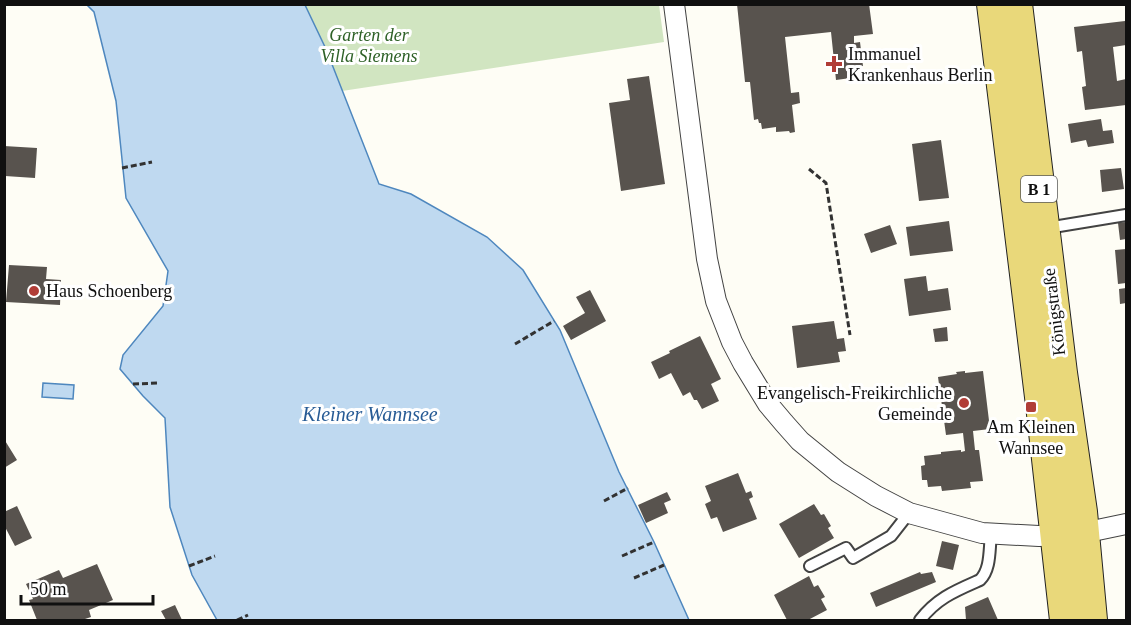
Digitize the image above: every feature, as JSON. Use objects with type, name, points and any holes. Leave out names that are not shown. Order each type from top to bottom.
[{"type":"main road","name":"Königstraße","points":[[993,4],[1042,405],[1070,534]]},
{"type":"main road","name":"Königstraße","points":[[1016,4],[1061,373],[1075,587],[1091,621]]},
{"type":"main road","name":"Königstraße","points":[[1066,621],[1075,587]]},
{"type":"street","points":[[674,4],[709,270],[716,301],[743,363],[768,404],[800,441],[847,478],[909,513],[982,534],[1070,534],[1126,524]]},
{"type":"lane","points":[[1044,229],[1126,215]]},
{"type":"lane","points":[[810,566],[846,548],[853,558],[891,536],[909,513]]},
{"type":"lane","points":[[920,621],[940,600],[980,580],[985,575],[991,535]]},
{"type":"path","points":[[122,168],[152,162]]},
{"type":"path","points":[[809,169],[826,183],[850,335]]},
{"type":"path","points":[[515,344],[554,321]]},
{"type":"path","points":[[133,384],[159,382]]},
{"type":"path","points":[[604,501],[628,488]]},
{"type":"path","points":[[622,556],[654,542]]},
{"type":"path","points":[[189,566],[215,556]]},
{"type":"path","points":[[634,578],[664,565]]},
{"type":"path","points":[[237,621],[248,615]]},
{"type":"green space","name":"Garten der Villa Siemens","points":[[305,5],[659,5],[664,42],[342,91],[326,49]]},
{"type":"water","name":"Kleiner Wannsee","points":[[87,5],[305,5],[326,49],[379,184],[411,194],[487,237],[523,270],[560,330],[619,472],[689,620],[217,620],[192,575],[170,507],[165,418],[120,369],[123,355],[163,306],[168,271],[126,198],[116,101],[94,12]]},
{"type":"water","points":[[43,383],[74,385],[73,399],[42,397]]},
{"type":"building","points":[[737,4],[869,4],[873,34],[854,36],[854,43],[860,42],[863,66],[857,67],[858,77],[836,80],[831,32],[785,37],[791,93],[799,92],[800,103],[792,105],[795,132],[776,132],[776,127],[762,129],[758,119],[754,120],[750,82],[745,82]]},
{"type":"building","points":[[1125,21],[1126,45],[1113,47],[1117,81],[1126,79],[1126,105],[1085,110],[1082,87],[1086,86],[1082,51],[1077,52],[1074,27]]},
{"type":"building","points":[[649,76],[665,184],[621,191],[609,103],[630,100],[627,79]]},
{"type":"building","points":[[1101,119],[1103,131],[1112,130],[1114,143],[1088,147],[1086,140],[1071,143],[1068,124]]},
{"type":"building","points":[[941,140],[949,198],[919,201],[912,144]]},
{"type":"building","points":[[4,146],[37,148],[35,178],[5,176]]},
{"type":"building","points":[[1121,168],[1124,189],[1102,192],[1100,170]]},
{"type":"building","points":[[949,221],[953,251],[910,256],[906,227]]},
{"type":"building","points":[[1126,222],[1126,239],[1120,240],[1118,223]]},
{"type":"building","points":[[890,225],[897,244],[871,253],[864,234]]},
{"type":"building","points":[[1126,249],[1126,283],[1118,284],[1115,250]]},
{"type":"building","name":"Haus Schoenberg","points":[[9,265],[47,267],[46,279],[61,280],[60,305],[6,302]]},
{"type":"building","points":[[926,276],[928,291],[948,288],[951,310],[909,316],[904,279]]},
{"type":"building","points":[[1126,288],[1126,303],[1120,304],[1119,289]]},
{"type":"building","points":[[590,290],[606,321],[571,340],[563,326],[585,313],[576,297]]},
{"type":"building","points":[[834,321],[837,339],[844,338],[846,351],[838,352],[840,362],[797,368],[792,326]]},
{"type":"building","points":[[947,327],[948,341],[935,342],[933,329]]},
{"type":"building","points":[[700,336],[721,379],[711,384],[719,401],[702,409],[690,392],[683,396],[671,373],[659,379],[651,362]]},
{"type":"building","points":[[965,371],[965,373],[983,371],[990,429],[973,431],[975,450],[979,450],[983,481],[970,482],[971,488],[942,491],[941,486],[928,487],[927,480],[922,480],[921,466],[925,465],[924,456],[941,454],[941,452],[965,451],[963,433],[946,435],[938,377]]},
{"type":"building","points":[[4,439],[17,460],[4,468]]},
{"type":"building","points":[[738,473],[746,493],[751,491],[753,497],[749,499],[757,519],[723,532],[717,517],[711,519],[705,504],[711,501],[705,486]]},
{"type":"building","points":[[667,492],[671,500],[664,503],[668,513],[646,523],[638,505]]},
{"type":"building","points":[[814,504],[821,515],[824,514],[831,526],[828,528],[834,538],[799,558],[779,524]]},
{"type":"building","points":[[17,506],[32,538],[15,546],[4,525],[4,512]]},
{"type":"building","points":[[942,541],[959,545],[953,570],[936,566]]},
{"type":"building","points":[[97,564],[113,600],[89,610],[91,617],[82,620],[37,620],[29,600],[33,599],[26,584],[59,570],[63,578]]},
{"type":"building","points":[[920,572],[921,574],[932,572],[936,582],[876,607],[870,593]]},
{"type":"building","points":[[809,576],[814,587],[818,585],[825,597],[821,599],[827,610],[808,620],[787,620],[774,595]]},
{"type":"building","points":[[988,597],[998,620],[966,620],[965,607]]},
{"type":"building","points":[[175,605],[182,620],[166,620],[161,611]]},
{"type":"place","name":"Immanuel Krankenhaus Berlin","points":[[834,64]]},
{"type":"place","name":"Haus Schoenberg","points":[[34,291]]},
{"type":"place","name":"Evangelisch-Freikirchliche Gemeinde","points":[[964,403]]},
{"type":"place","name":"Am Kleinen Wannsee","points":[[1031,407]]}]
